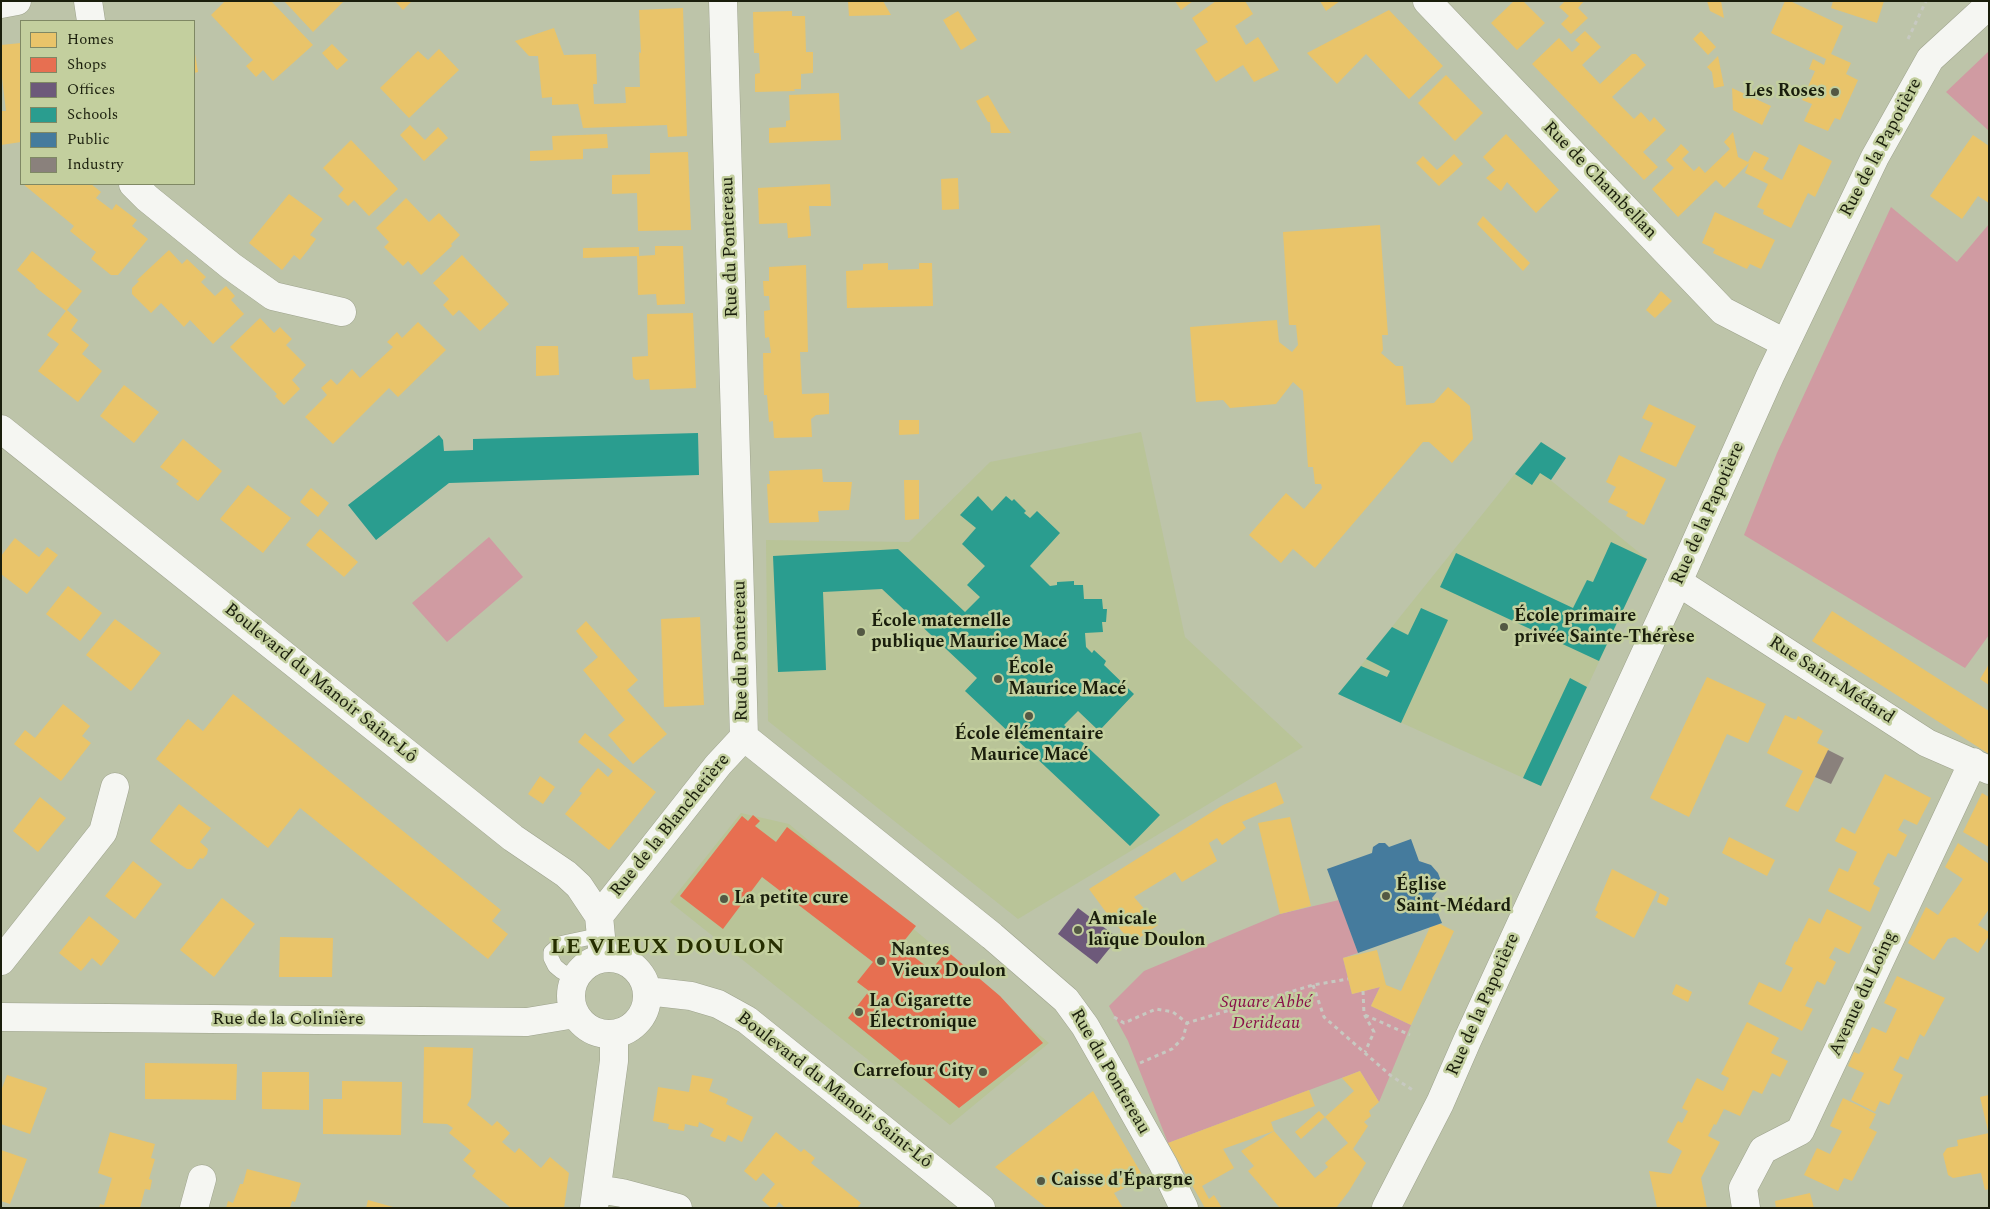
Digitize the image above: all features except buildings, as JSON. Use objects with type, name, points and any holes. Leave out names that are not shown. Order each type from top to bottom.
[{"type":"street","points":[[1,4],[17,1]]},
{"type":"street","points":[[88,1],[91,20]]},
{"type":"street","name":"Rue du Pontereau","points":[[723,1],[744,737],[1006,948],[1066,1000],[1085,1026],[1113,1075],[1163,1164],[1184,1208]]},
{"type":"street","name":"Rue de Chambellan","points":[[1427,1],[1723,311],[1785,343]]},
{"type":"street","name":"Rue de la Papotière","points":[[1386,1208],[1440,1103],[1785,343],[1875,157],[1930,59],[1989,5]]},
{"type":"street","points":[[134,185],[162,210],[273,296],[342,312]]},
{"type":"street","name":"Boulevard du Manoir Saint-Lô","points":[[1,429],[513,838],[566,874],[579,886],[601,937]]},
{"type":"street","name":"Rue Saint-Médard","points":[[1678,582],[1927,743],[1981,766]]},
{"type":"street","name":"Rue de la Blanchetière","points":[[601,937],[718,765],[744,737]]},
{"type":"street","name":"Avenue du Loing","points":[[1746,1208],[1743,1188],[1763,1150],[1800,1131],[1981,766]]},
{"type":"street","points":[[1,961],[103,832],[115,788]]},
{"type":"street","points":[[601,937],[621,960],[632,966],[644,979],[647,991],[646,1006],[639,1019],[628,1029],[614,1034],[601,1033],[588,1028],[575,1014],[570,993],[574,979],[589,963],[601,937]]},
{"type":"street","name":"Boulevard du Manoir Saint-Lô","points":[[647,991],[691,996],[718,1004],[747,1020],[982,1208]]},
{"type":"street","name":"Rue de la Colinière","points":[[1,1017],[527,1022],[575,1014]]},
{"type":"street","points":[[614,1034],[614,1061],[595,1198],[622,1193],[678,1208]]},
{"type":"street","points":[[194,1208],[202,1179]]},
{"type":"path","points":[[1187,1022],[1313,985],[1348,979]]},
{"type":"path","points":[[1313,985],[1324,1017],[1390,1075],[1415,1091]]},
{"type":"path","points":[[1363,991],[1364,1014],[1374,1032],[1365,1052]]},
{"type":"path","points":[[1107,1013],[1124,1022],[1156,1009],[1172,1012],[1187,1022]]},
{"type":"path","points":[[1364,1014],[1410,1035]]},
{"type":"path","points":[[1113,1075],[1172,1049],[1184,1038],[1187,1022]]},
{"type":"shaded area","name":"École Maurice Macé","points":[[1141,432],[1185,637],[1303,747],[1018,919],[768,721],[766,540],[909,542],[990,462]]},
{"type":"shaded area","name":"École primaire privée Sainte-Thérèse","points":[[1526,460],[1647,559],[1541,786],[1338,694]]},
{"type":"shaded area","points":[[741,813],[789,824],[1049,1043],[950,1125],[670,902]]},
{"type":"green space","points":[[1989,51],[1989,131],[1946,92]]},
{"type":"green space","points":[[1891,207],[1957,262],[1989,224],[1989,635],[1965,668],[1744,535],[1777,453]]},
{"type":"green space","points":[[489,537],[523,577],[447,642],[412,603]]},
{"type":"green space","name":"Square Abbé Derideau","points":[[1339,900],[1358,953],[1343,958],[1352,994],[1380,987],[1371,1006],[1411,1025],[1379,1102],[1360,1071],[1168,1143],[1128,1041],[1109,1006],[1144,971],[1280,914]]},
{"type":"place","name":"Les Roses","points":[[1835,92]]},
{"type":"place","name":"École primaire privée Sainte-Thérèse","points":[[1504,627]]},
{"type":"place","name":"École maternelle publique Maurice Macé","points":[[861,632]]},
{"type":"place","name":"École Maurice Macé","points":[[998,679]]},
{"type":"place","name":"École élémentaire Maurice Macé","points":[[1029,716]]},
{"type":"place","name":"Église Saint-Médard","points":[[1386,896]]},
{"type":"place","name":"La petite cure","points":[[724,899]]},
{"type":"place","name":"Amicale laïque Doulon","points":[[1078,930]]},
{"type":"place","name":"Nantes Vieux Doulon","points":[[881,961]]},
{"type":"place","name":"La Cigarette Électronique","points":[[859,1012]]},
{"type":"place","name":"Carrefour City","points":[[983,1072]]},
{"type":"place","name":"Caisse d'Épargne","points":[[1041,1181]]},
{"type":"district","name":"LE VIEUX DOULON","points":[[668,949]]}]
